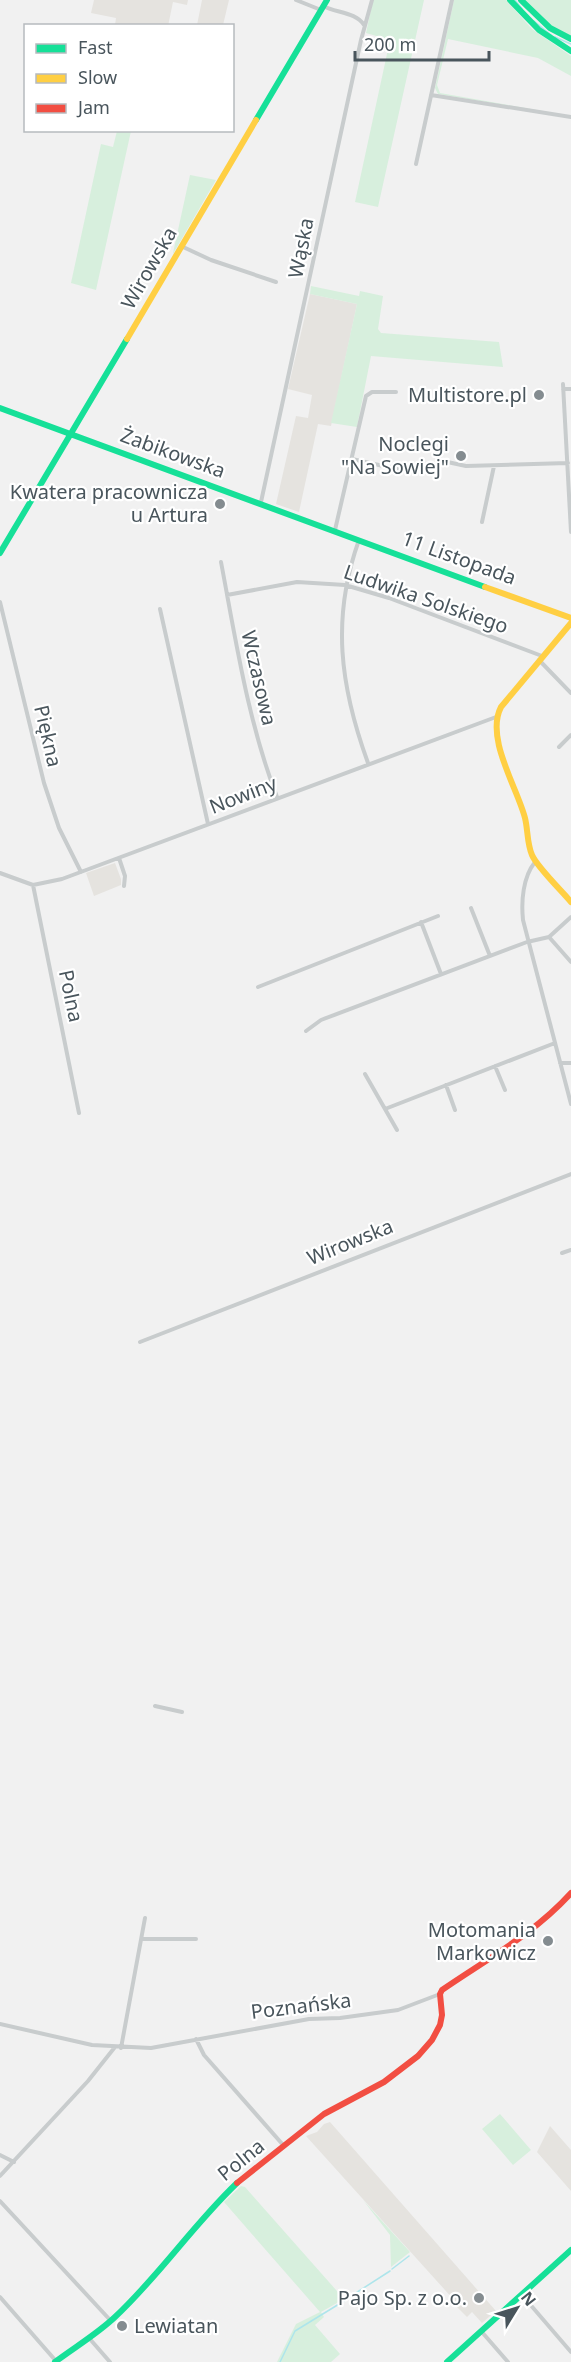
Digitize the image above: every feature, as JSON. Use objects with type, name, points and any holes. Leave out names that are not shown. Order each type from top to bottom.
[{"type":"main road","points":[[510,0],[539,30],[571,51]]},
{"type":"main road","points":[[521,0],[550,28],[571,39]]},
{"type":"main road","name":"Wirowska","points":[[0,553],[324,5]]},
{"type":"main road","name":"Żabikowska","points":[[0,408],[336,530]]},
{"type":"main road","name":"11 Listopada","points":[[336,530],[571,621]]},
{"type":"main road","points":[[571,621],[501,706],[496,717],[503,758],[525,818],[533,864],[571,902]]},
{"type":"main road","name":"Poznańska","points":[[440,1995],[443,1989],[531,1933],[571,1893]]},
{"type":"main road","name":"Polna","points":[[56,2362],[111,2321],[216,2203],[244,2177],[324,2114],[384,2082],[418,2056],[440,2025],[442,2015],[440,1995]]},
{"type":"main road","points":[[447,2362],[571,2250]]},
{"type":"street","points":[[296,0],[324,5],[331,11],[356,16],[365,26]]},
{"type":"street","name":"Wąska","points":[[261,502],[372,0]]},
{"type":"street","points":[[417,164],[452,0]]},
{"type":"street","points":[[431,95],[571,117]]},
{"type":"street","points":[[180,246],[211,260],[276,282]]},
{"type":"street","points":[[571,389],[563,386],[571,532]]},
{"type":"street","points":[[336,530],[367,394],[396,392]]},
{"type":"street","points":[[352,459],[410,472]]},
{"type":"street","points":[[438,460],[461,466],[568,464]]},
{"type":"street","points":[[482,522],[494,466]]},
{"type":"street","points":[[359,539],[345,585],[340,621],[341,651],[356,728],[368,764]]},
{"type":"street","name":"Wczasowa","points":[[221,562],[257,738],[277,797]]},
{"type":"street","name":"Ludwika Solskiego","points":[[227,595],[297,582],[345,585],[389,598],[541,658]]},
{"type":"street","name":"Piękna","points":[[0,602],[44,783],[57,822],[81,872]]},
{"type":"street","points":[[160,609],[208,824]]},
{"type":"street","points":[[541,658],[571,693]]},
{"type":"street","name":"Nowiny","points":[[33,885],[57,881],[496,717]]},
{"type":"street","points":[[559,747],[571,735]]},
{"type":"street","points":[[119,858],[125,876],[124,886]]},
{"type":"street","points":[[533,864],[522,901],[527,942],[571,1104]]},
{"type":"street","points":[[0,873],[33,885]]},
{"type":"street","name":"Polna","points":[[33,885],[80,1110]]},
{"type":"street","points":[[471,908],[490,956]]},
{"type":"street","points":[[258,987],[438,916]]},
{"type":"street","points":[[306,1031],[321,1020],[527,942],[549,937],[571,917]]},
{"type":"street","points":[[421,922],[441,974]]},
{"type":"street","points":[[549,937],[571,962]]},
{"type":"street","points":[[385,1109],[555,1043]]},
{"type":"street","points":[[560,1064],[571,1063]]},
{"type":"street","points":[[495,1066],[505,1090]]},
{"type":"street","points":[[365,1074],[396,1130]]},
{"type":"street","points":[[446,1085],[455,1110]]},
{"type":"street","name":"Wirowska","points":[[140,1341],[571,1174]]},
{"type":"street","points":[[562,1253],[571,1250]]},
{"type":"street","points":[[155,1706],[182,1712]]},
{"type":"street","points":[[121,2048],[145,1918]]},
{"type":"street","points":[[142,1939],[196,1939]]},
{"type":"street","name":"Poznańska","points":[[0,2024],[68,2040],[121,2048],[158,2047],[309,2019],[340,2018],[398,2010],[440,1995]]},
{"type":"street","points":[[196,2040],[204,2055],[284,2147]]},
{"type":"street","points":[[0,2176],[88,2081],[115,2047]]},
{"type":"street","points":[[0,2155],[14,2162]]},
{"type":"street","points":[[0,2201],[111,2321]]},
{"type":"street","points":[[522,2295],[571,2352]]},
{"type":"street","points":[[0,2297],[56,2362]]},
{"type":"street","points":[[481,2331],[508,2362]]},
{"type":"street","points":[[89,2338],[110,2362]]},
{"type":"shaded area","points":[[94,0],[188,0],[187,5],[173,2],[168,24],[115,24],[116,18],[91,13]]},
{"type":"shaded area","points":[[202,0],[229,0],[223,24],[197,24]]},
{"type":"shaded area","points":[[310,294],[357,304],[331,426],[318,424],[299,512],[276,504],[296,416],[308,418],[312,395],[288,389]]},
{"type":"shaded area","points":[[115,863],[121,885],[94,896],[86,873]]},
{"type":"shaded area","name":"Pajo Sp. z o.o.","points":[[330,2122],[496,2311],[482,2323],[472,2312],[467,2317],[452,2302],[454,2300],[306,2136],[317,2132],[324,2124]]},
{"type":"shaded area","points":[[550,2126],[571,2150],[571,2191],[537,2152]]},
{"type":"green space","points":[[373,0],[424,0],[378,207],[355,202],[390,40],[366,33]]},
{"type":"green space","points":[[454,0],[506,0],[532,29],[571,56],[571,76],[538,58],[448,39],[437,85],[440,93],[571,116],[438,94],[435,88]]},
{"type":"green space","points":[[523,0],[571,0],[571,38],[554,29]]},
{"type":"green space","points":[[117,132],[131,132],[96,290],[71,283],[101,144],[113,147]]},
{"type":"green space","points":[[190,175],[216,180],[173,254],[173,253]]},
{"type":"green space","points":[[311,286],[359,296],[360,291],[383,296],[378,329],[381,333],[499,342],[503,367],[371,356],[357,427],[331,423],[357,304],[310,294]]},
{"type":"green space","points":[[500,2114],[531,2150],[513,2165],[482,2129]]},
{"type":"green space","points":[[241,2186],[245,2187],[344,2299],[321,2312],[324,2317],[315,2325],[340,2354],[331,2362],[277,2362],[296,2324],[320,2312],[224,2202]]},
{"type":"green space","points":[[363,2200],[410,2252],[391,2267],[390,2235]]},
{"type":"waterway","points":[[515,0],[522,9]]},
{"type":"waterway","points":[[534,21],[551,35]]},
{"type":"waterway","points":[[555,37],[571,44]]},
{"type":"waterway","points":[[392,2269],[409,2256]]},
{"type":"waterway","points":[[348,2298],[390,2271]]},
{"type":"waterway","points":[[280,2362],[295,2331],[344,2301]]},
{"type":"traffic: fast","points":[[256,120],[327,0]]},
{"type":"traffic: fast","points":[[510,0],[539,30],[571,51]]},
{"type":"traffic: fast","points":[[521,0],[550,28],[571,39]]},
{"type":"traffic: fast","points":[[0,553],[127,339]]},
{"type":"traffic: fast","points":[[0,408],[485,587]]},
{"type":"traffic: fast","points":[[55,2362],[115,2317],[237,2183]]},
{"type":"traffic: fast","points":[[447,2362],[571,2250]]},
{"type":"traffic: slow","points":[[127,339],[256,120]]},
{"type":"traffic: slow","points":[[485,587],[571,618]]},
{"type":"traffic: slow","points":[[571,623],[501,707],[497,719],[499,748],[525,818],[532,855],[571,902]]},
{"type":"traffic: jam","points":[[237,2183],[324,2114],[384,2082],[418,2056],[432,2040],[440,2025],[442,1990],[526,1934],[571,1893]]},
{"type":"place","name":"Multistore.pl","points":[[539,395]]},
{"type":"place","name":"Noclegi \"Na Sowiej\"","points":[[461,456]]},
{"type":"place","name":"Kwatera pracownicza u Artura","points":[[220,504]]},
{"type":"place","name":"Motomania Markowicz","points":[[548,1941]]},
{"type":"place","name":"Pajo Sp. z o.o.","points":[[479,2298]]},
{"type":"place","name":"Lewiatan","points":[[122,2326]]}]
